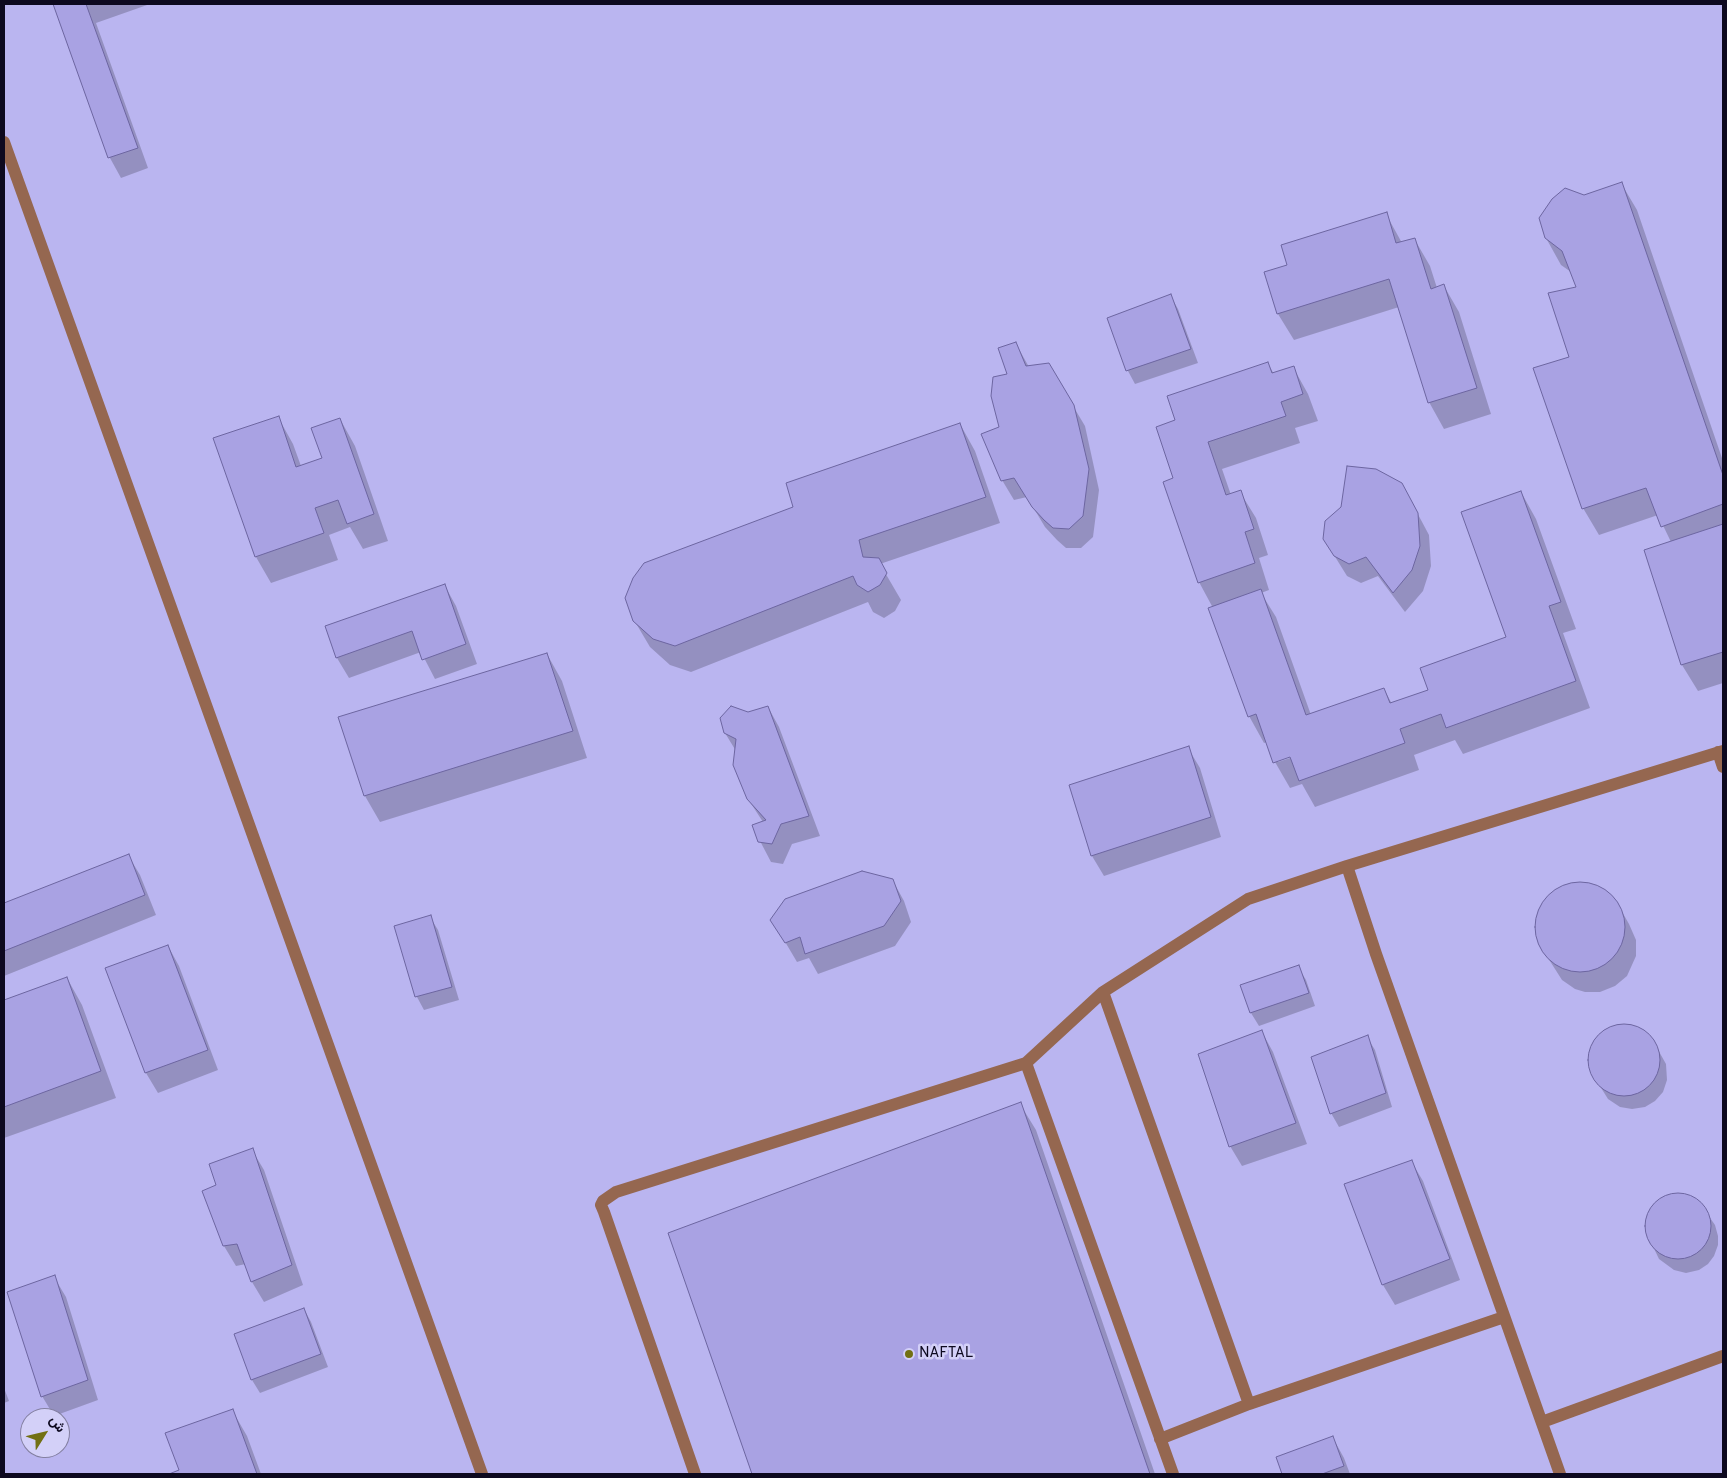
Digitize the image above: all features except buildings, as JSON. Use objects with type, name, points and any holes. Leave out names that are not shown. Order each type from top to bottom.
[{"type":"street","points":[[4,142],[482,1474]]},
{"type":"street","points":[[695,1474],[602,1205],[603,1201],[616,1192],[1026,1063],[1103,992],[1248,899],[1347,866],[1721,751],[1723,767]]},
{"type":"street","points":[[1347,866],[1379,963],[1560,1474]]},
{"type":"street","points":[[1103,992],[1249,1404]]},
{"type":"street","points":[[1026,1063],[1172,1474]]},
{"type":"street","points":[[1160,1439],[1249,1404],[1504,1317]]},
{"type":"street","points":[[1542,1422],[1723,1356]]},
{"type":"shaded area","points":[[4,4],[1723,4],[1723,1474],[4,1474]]},
{"type":"place","name":"NAFTAL","points":[[909,1354]]}]
